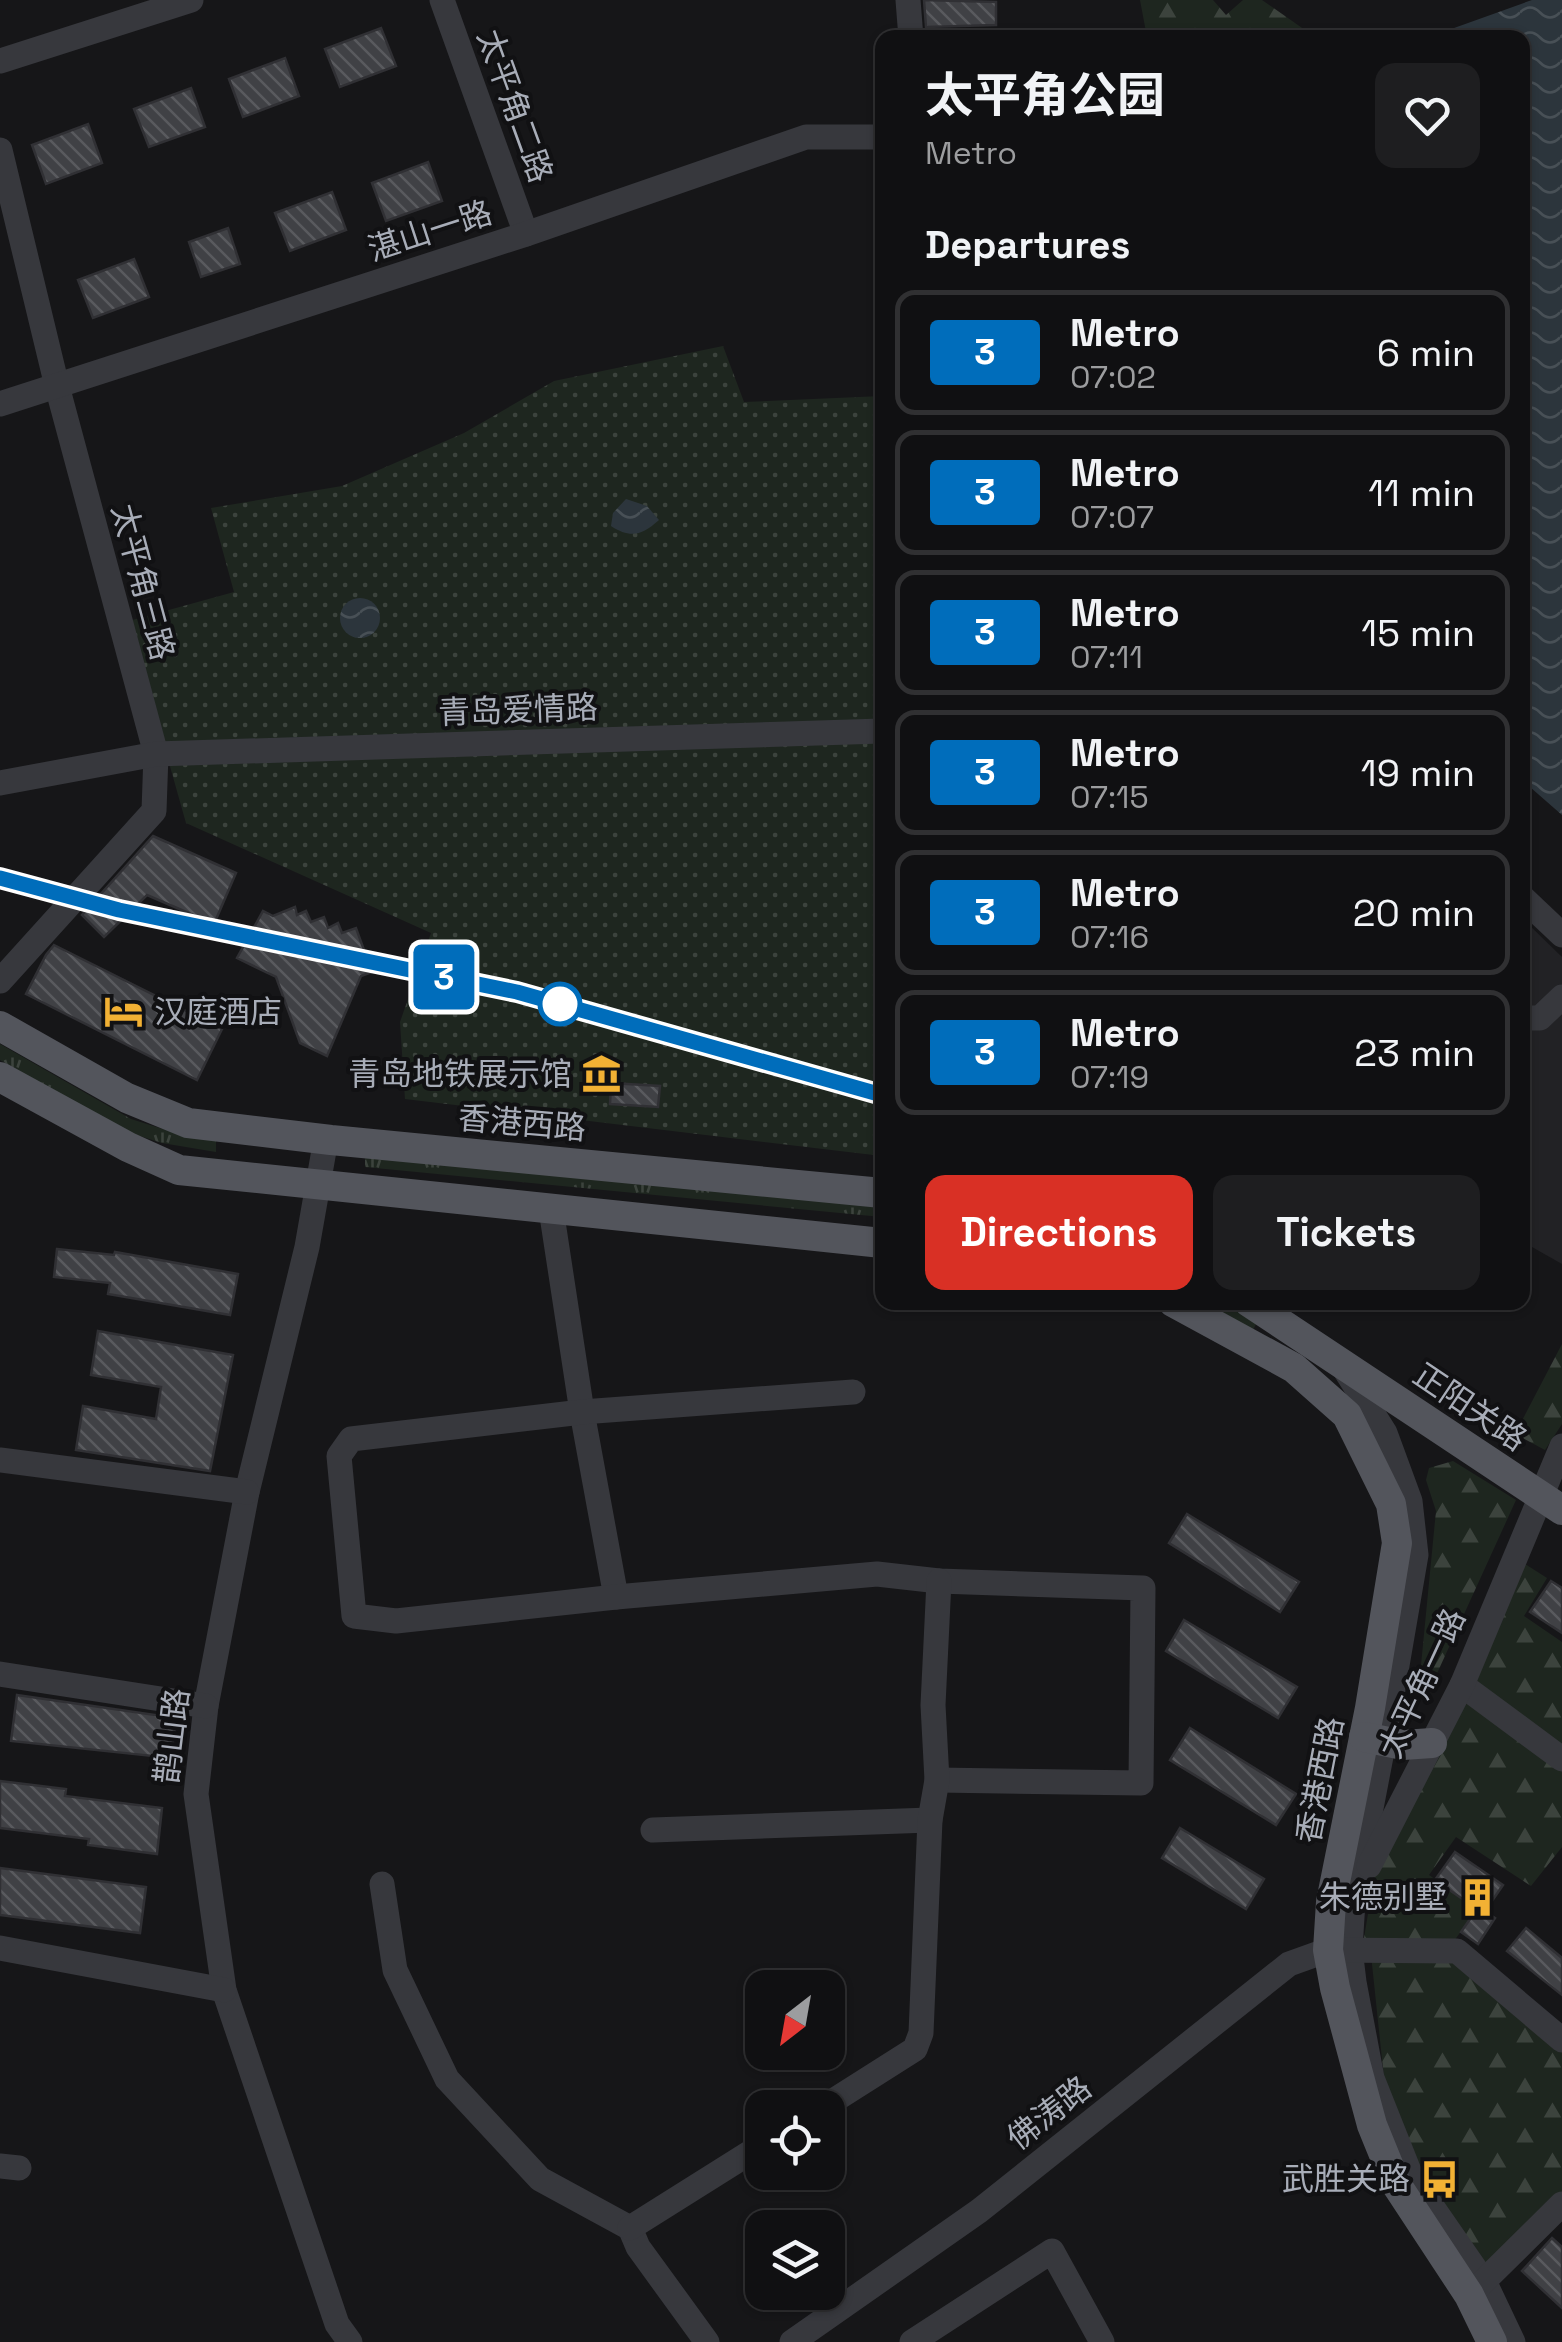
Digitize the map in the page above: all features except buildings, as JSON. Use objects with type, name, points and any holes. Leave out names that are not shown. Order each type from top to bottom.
[{"type":"main road","name":"香港西路","points":[[0,1026],[127,1098],[188,1122],[326,1140],[875,1191]]},
{"type":"main road","points":[[0,1076],[128,1147],[179,1170],[875,1242]]},
{"type":"main road","name":"香港西路","points":[[1188,1310],[1294,1368],[1347,1415],[1391,1504],[1397,1543],[1374,1739],[1331,1902],[1372,2125],[1396,2184],[1477,2289],[1492,2342]]},
{"type":"main road","name":"香港西路","points":[[1261,1310],[1340,1362]]},
{"type":"main road","name":"正阳关路","points":[[1340,1362],[1550,1502]]},
{"type":"main road","points":[[1374,1739],[1402,1745],[1432,1743]]},
{"type":"street","points":[[0,62],[192,0]]},
{"type":"street","name":"太平角二路","points":[[442,0],[526,234]]},
{"type":"street","points":[[908,0],[910,30]]},
{"type":"street","name":"湛山一路","points":[[0,404],[526,234],[806,137],[875,137]]},
{"type":"street","name":"太平角三路","points":[[0,150],[57,386],[156,754],[154,811],[0,981]]},
{"type":"street","name":"青岛爱情路","points":[[0,783],[156,754],[875,731]]},
{"type":"street","points":[[1530,904],[1562,934]]},
{"type":"street","points":[[1530,1018],[1540,1018],[1562,997]]},
{"type":"street","name":"鹊山路","points":[[326,1140],[320,1185],[247,1492],[206,1706],[196,1794],[224,1990],[338,2324],[350,2342]]},
{"type":"street","points":[[550,1209],[616,1597]]},
{"type":"street","name":"香港西路","points":[[1340,1362],[1384,1433],[1410,1500],[1416,1555],[1374,1739]]},
{"type":"street","points":[[853,1392],[582,1412],[351,1439],[339,1456],[354,1616],[396,1622],[616,1597],[877,1574],[939,1581],[1143,1588],[1141,1784],[937,1780]]},
{"type":"street","name":"太平角一路","points":[[1339,1950],[1368,1868],[1550,1502],[1562,1446]]},
{"type":"street","points":[[0,1460],[247,1492]]},
{"type":"street","points":[[845,2093],[915,2049],[921,2033],[930,1820],[937,1780],[933,1704],[939,1581]]},
{"type":"street","points":[[0,1674],[206,1706]]},
{"type":"street","points":[[1462,1685],[1562,1758]]},
{"type":"street","points":[[653,1830],[930,1820]]},
{"type":"street","points":[[382,1884],[395,1970],[447,2080],[540,2180],[630,2228],[638,2247],[707,2342]]},
{"type":"street","points":[[0,1948],[224,1990]]},
{"type":"street","points":[[1339,1950],[1457,1951],[1562,2040]]},
{"type":"street","name":"佛涛路","points":[[792,2342],[979,2210],[1289,1964],[1339,1950]]},
{"type":"street","points":[[630,2228],[745,2156]]},
{"type":"street","points":[[1477,2289],[1562,2204]]},
{"type":"street","points":[[912,2342],[1052,2251],[1102,2342]]},
{"type":"street","name":"香港西路","points":[[1477,2289],[1513,2342]]},
{"type":"shaded area","points":[[1530,926],[1562,957],[1562,1264],[1530,1246]]},
{"type":"green space","points":[[1140,0],[1213,0],[1226,15],[1243,0],[1262,0],[1305,30],[1146,30]]},
{"type":"green space","points":[[723,346],[744,402],[875,396],[875,1155],[405,1099],[400,1022],[431,933],[186,823],[129,621],[234,592],[211,508],[342,486],[464,433],[554,381]]},
{"type":"green space","points":[[0,1044],[131,1119],[216,1139],[216,1152],[162,1143],[124,1131],[0,1060]]},
{"type":"green space","points":[[365,1153],[875,1203],[875,1216],[365,1167]]},
{"type":"green space","points":[[1218,1310],[1245,1310],[1259,1318],[1253,1330]]},
{"type":"green space","points":[[1562,1344],[1562,1424],[1545,1450],[1515,1434]]},
{"type":"green space","points":[[1453,1461],[1516,1500],[1429,1691],[1419,1686],[1436,1511],[1426,1480],[1429,1468]]},
{"type":"green space","points":[[1525,1564],[1547,1578],[1524,1616],[1562,1642],[1562,1746],[1475,1684]]},
{"type":"green space","points":[[1464,1696],[1562,1770],[1562,1847],[1531,1886],[1456,1837],[1429,1875],[1477,1909],[1454,1941],[1364,1938],[1377,1860]]},
{"type":"green space","points":[[1371,1954],[1456,1960],[1562,2050],[1562,2194],[1487,2269],[1418,2172],[1384,2078]]},
{"type":"water","points":[[1532,0],[1562,0],[1562,815],[1530,787],[1530,30],[1448,30]]},
{"type":"water","points":[[626,499],[647,506],[659,520],[636,534],[611,526],[613,513]]},
{"type":"water","points":[[360,598],[374,604],[380,618],[374,632],[360,638],[346,632],[340,618],[346,604]]},
{"type":"metro line","name":"3","points":[[0,878],[119,910],[517,992],[875,1093]]},
{"type":"place","name":"汉庭酒店","points":[[124,1012]]},
{"type":"place","name":"青岛地铁展示馆","points":[[602,1074]]},
{"type":"place","name":"朱德别墅","points":[[1477,1897]]},
{"type":"place","name":"武胜关路","points":[[1440,2179]]}]
